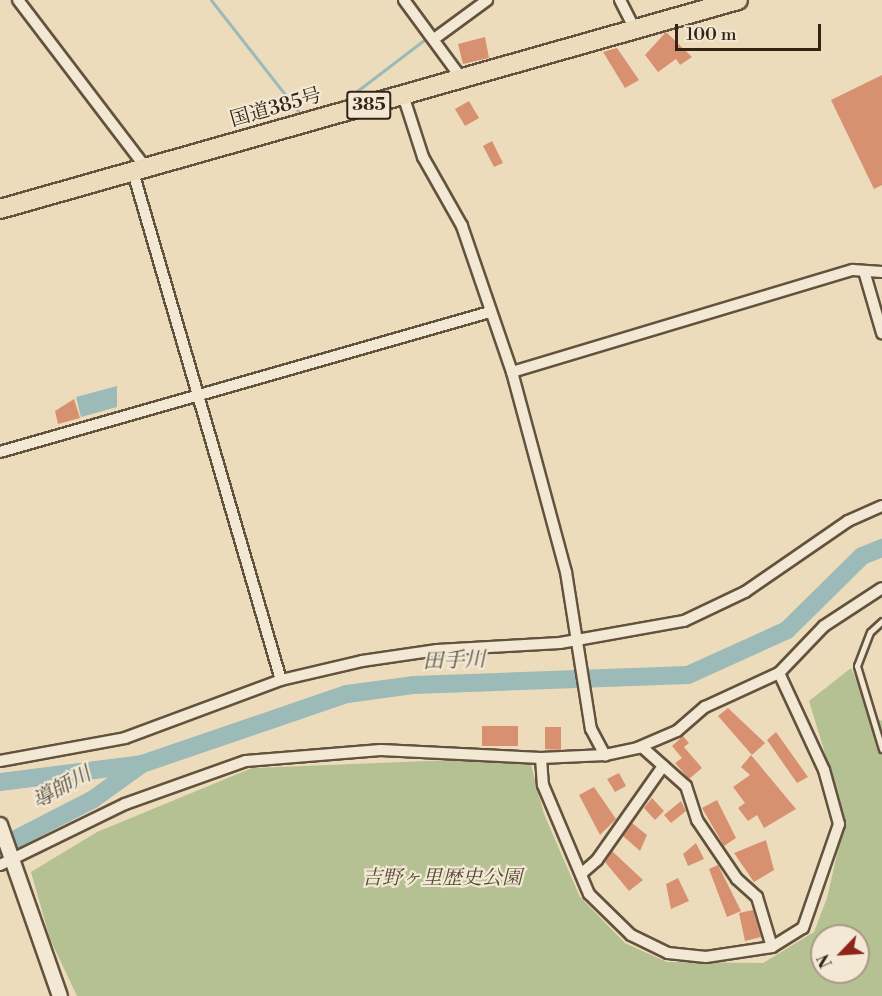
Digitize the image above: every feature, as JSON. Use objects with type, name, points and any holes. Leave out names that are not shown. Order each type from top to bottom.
[{"type":"highway","name":"国道385号","points":[[0,209],[738,0]]},
{"type":"street","points":[[18,0],[140,170],[197,395],[281,680]]},
{"type":"street","points":[[405,0],[462,78]]},
{"type":"street","points":[[434,39],[487,0]]},
{"type":"street","points":[[620,0],[635,29]]},
{"type":"street","points":[[403,95],[423,157],[462,226],[512,372],[579,639],[591,729],[605,755]]},
{"type":"street","points":[[512,372],[864,271],[882,272]]},
{"type":"street","points":[[864,271],[882,333]]},
{"type":"street","points":[[0,453],[490,312]]},
{"type":"street","points":[[0,761],[125,738],[281,680],[437,650],[579,639],[684,621],[745,592],[848,521],[882,507]]},
{"type":"street","points":[[636,748],[677,731],[705,707],[779,673],[824,626],[882,588]]},
{"type":"street","points":[[541,758],[543,785],[581,874],[604,912],[631,935],[668,953],[706,957],[772,947],[803,928],[838,824],[824,770],[779,673]]},
{"type":"street","points":[[5,862],[125,804],[246,761],[381,750],[541,758],[605,755],[642,747],[686,786],[697,820],[737,879],[757,897],[772,947]]},
{"type":"street","points":[[581,874],[597,860],[663,766]]},
{"type":"street","points":[[0,825],[5,862],[60,996]]},
{"type":"lane","points":[[882,621],[870,632],[857,666],[882,749]]},
{"type":"green space","name":"吉野ヶ里歴史公園","points":[[851,668],[873,717],[882,721],[882,996],[77,996],[50,939],[31,872],[97,832],[252,768],[529,757],[544,814],[580,897],[625,943],[667,962],[763,963],[810,934],[810,984],[870,984],[870,924],[817,924],[827,898],[845,819],[809,701]]},
{"type":"water","points":[[117,386],[117,407],[81,417],[76,397]]},
{"type":"building","points":[[666,32],[692,57],[680,65],[676,59],[658,72],[645,55]]},
{"type":"building","points":[[485,37],[489,58],[463,64],[458,44]]},
{"type":"building","points":[[617,48],[639,80],[625,88],[603,52]]},
{"type":"building","points":[[882,75],[882,185],[874,189],[831,100]]},
{"type":"building","points":[[469,101],[479,118],[465,126],[455,109]]},
{"type":"building","points":[[492,141],[503,163],[494,167],[483,146]]},
{"type":"building","points":[[74,399],[80,418],[58,424],[55,411]]},
{"type":"building","points":[[728,708],[765,743],[752,755],[718,716]]},
{"type":"building","points":[[482,726],[518,726],[518,746],[482,746]]},
{"type":"building","points":[[545,727],[561,727],[561,750],[545,749]]},
{"type":"building","points":[[776,732],[808,777],[797,783],[767,740]]},
{"type":"building","points":[[683,736],[689,743],[684,747],[702,768],[689,779],[675,763],[682,758],[672,746]]},
{"type":"building","points":[[751,755],[796,809],[764,828],[757,815],[748,821],[738,808],[745,803],[733,787],[750,775],[741,767]]},
{"type":"building","points":[[619,773],[626,786],[615,792],[607,779]]},
{"type":"building","points":[[594,787],[616,819],[600,835],[579,795]]},
{"type":"building","points":[[652,798],[664,811],[655,820],[644,808]]},
{"type":"building","points":[[717,800],[736,838],[724,846],[702,808]]},
{"type":"building","points":[[681,801],[686,811],[671,823],[664,815]]},
{"type":"building","points":[[632,823],[647,835],[640,851],[623,836]]},
{"type":"building","points":[[766,840],[774,870],[754,882],[734,853]]},
{"type":"building","points":[[696,843],[704,859],[688,866],[683,854]]},
{"type":"building","points":[[612,851],[643,880],[629,891],[605,862]]},
{"type":"building","points":[[718,865],[741,911],[727,917],[709,869]]},
{"type":"building","points":[[678,878],[689,901],[671,909],[666,884]]},
{"type":"building","points":[[753,910],[761,937],[745,941],[739,913]]},
{"type":"waterway","points":[[211,0],[302,116]]},
{"type":"waterway","points":[[441,27],[478,0]]},
{"type":"waterway","points":[[340,104],[424,40]]},
{"type":"waterway","name":"田手川","points":[[0,782],[142,764],[347,694],[414,685],[688,675],[787,630],[862,556],[882,548]]},
{"type":"waterway","name":"導師川","points":[[0,847],[92,800],[142,764]]}]
